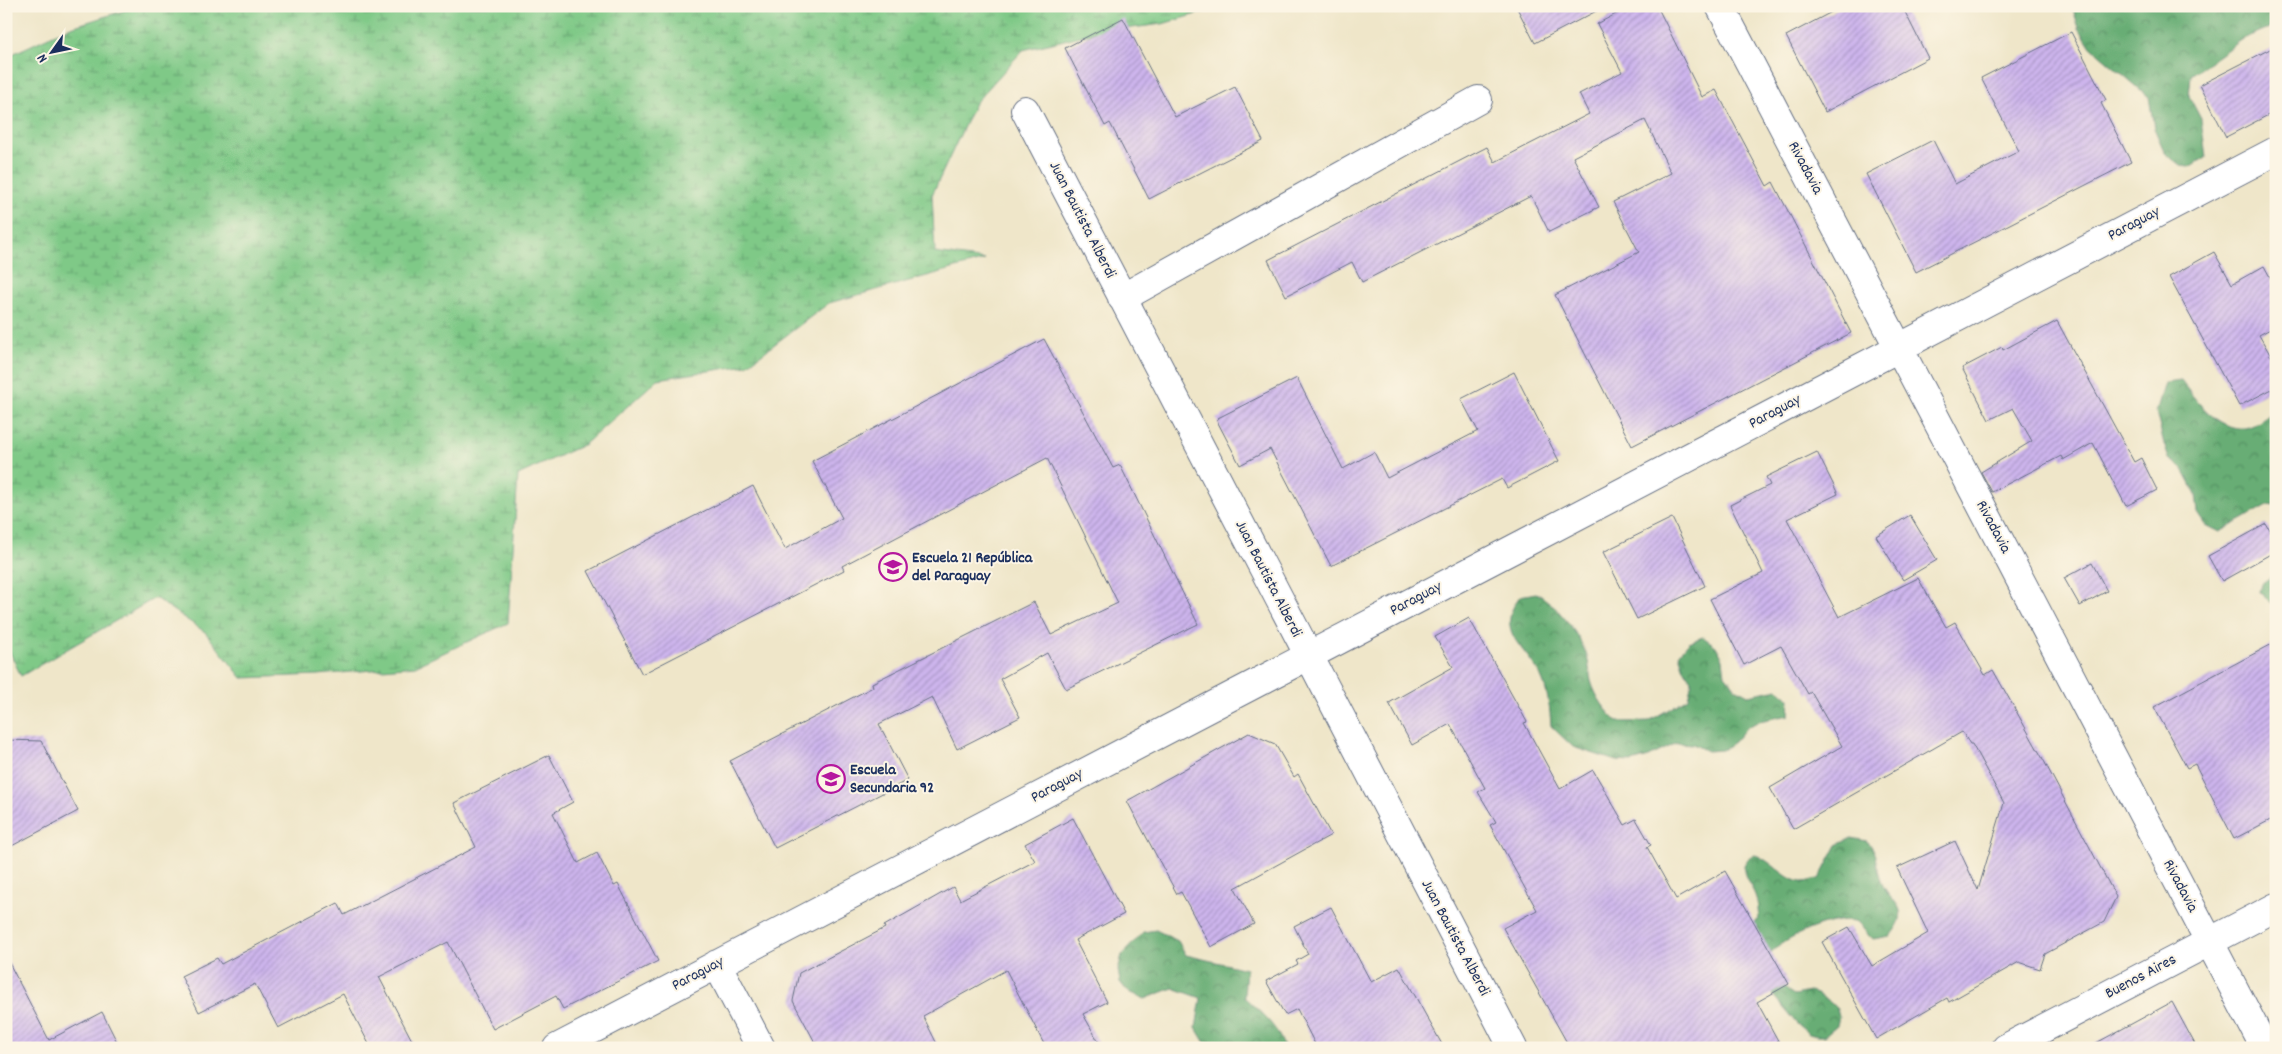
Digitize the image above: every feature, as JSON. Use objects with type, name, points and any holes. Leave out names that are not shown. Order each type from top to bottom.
[{"type":"street","name":"Rivadavia","points":[[1720,6],[2265,1048]]},
{"type":"street","points":[[1122,298],[1478,100]]},
{"type":"street","name":"Juan Bautista Alberdi","points":[[1025,110],[1512,1048]]},
{"type":"street","name":"Paraguay","points":[[557,1048],[2276,150]]},
{"type":"street","name":"Buenos Aires","points":[[2006,1048],[2276,907]]},
{"type":"street","points":[[718,964],[761,1048]]},
{"type":"green space","points":[[139,6],[1224,6],[1162,24],[1093,33],[1023,50],[975,103],[932,195],[935,253],[985,260],[829,303],[747,365],[658,379],[585,444],[518,475],[508,623],[415,666],[318,675],[242,678],[205,632],[155,598],[21,676],[6,644],[6,57],[68,28]]},
{"type":"green space","points":[[2072,6],[2276,6],[2276,17],[2269,28],[2242,39],[2191,75],[2189,96],[2201,119],[2206,157],[2190,167],[2181,166],[2165,153],[2154,128],[2149,97],[2091,47],[2079,28]]},
{"type":"green space","points":[[2181,381],[2208,412],[2235,428],[2245,428],[2253,425],[2276,410],[2276,506],[2268,505],[2220,532],[2206,525],[2198,513],[2196,494],[2182,468],[2169,459],[2156,412],[2165,383]]},
{"type":"green space","points":[[2276,573],[2276,607],[2259,592],[2261,584]]},
{"type":"green space","points":[[1536,593],[1565,618],[1576,635],[1586,654],[1591,681],[1596,693],[1606,709],[1618,722],[1649,721],[1688,698],[1692,682],[1684,669],[1679,654],[1689,642],[1703,637],[1716,646],[1723,659],[1725,675],[1736,688],[1748,695],[1778,689],[1790,699],[1789,715],[1759,721],[1746,728],[1734,742],[1722,750],[1707,751],[1693,744],[1677,743],[1649,757],[1632,762],[1616,761],[1573,747],[1551,726],[1548,701],[1541,677],[1511,630],[1510,620],[1520,596]]},
{"type":"green space","points":[[1851,838],[1867,841],[1874,850],[1880,878],[1900,911],[1900,918],[1890,936],[1873,939],[1857,922],[1848,920],[1824,924],[1796,935],[1784,942],[1769,955],[1778,978],[1789,992],[1794,995],[1809,992],[1817,994],[1837,1009],[1839,1017],[1837,1025],[1824,1036],[1817,1036],[1809,1034],[1797,1024],[1757,976],[1739,930],[1759,919],[1756,898],[1744,868],[1748,859],[1755,855],[1767,861],[1791,879],[1805,882],[1819,879],[1837,845]]},
{"type":"green space","points":[[1156,930],[1178,941],[1186,955],[1246,969],[1244,997],[1273,1026],[1284,1048],[1208,1048],[1196,1028],[1201,998],[1173,988],[1145,999],[1127,991],[1120,982],[1118,970],[1122,955],[1143,932]]},
{"type":"building","points":[[1516,6],[1606,6],[1535,43]]},
{"type":"building","points":[[1631,6],[1657,6],[1702,97],[1716,90],[1767,186],[1773,182],[1851,333],[1632,446],[1555,295],[1639,252],[1613,202],[1671,173],[1645,120],[1573,157],[1599,207],[1549,232],[1531,196],[1362,282],[1352,262],[1286,296],[1268,260],[1487,147],[1495,162],[1589,114],[1579,94],[1622,72],[1597,24]]},
{"type":"building","points":[[1843,6],[1902,6],[1928,58],[1825,112],[1786,36]]},
{"type":"building","points":[[1123,18],[1175,117],[1235,87],[1263,141],[1149,199],[1110,123],[1105,126],[1065,48]]},
{"type":"building","points":[[2071,32],[2106,100],[2101,103],[2131,162],[1916,272],[1866,174],[1933,140],[1955,184],[2019,151],[1981,78]]},
{"type":"building","points":[[2276,46],[2276,111],[2226,137],[2200,85]]},
{"type":"building","points":[[2214,252],[2232,284],[2264,266],[2276,288],[2276,326],[2259,335],[2276,365],[2276,387],[2239,406],[2169,277]]},
{"type":"building","points":[[2057,321],[2134,462],[2141,458],[2157,490],[2126,506],[2093,443],[2063,460],[2061,456],[1992,492],[1981,472],[2032,441],[2013,408],[1989,420],[1962,368],[2002,347],[2003,350]]},
{"type":"building","points":[[1044,339],[1113,468],[1120,465],[1198,624],[1066,689],[1047,653],[1000,679],[1020,717],[957,749],[932,697],[879,724],[908,780],[775,848],[730,761],[873,687],[872,683],[1034,602],[1051,635],[1118,603],[1047,458],[842,566],[844,570],[642,674],[588,571],[753,486],[785,549],[842,518],[812,461]]},
{"type":"building","points":[[1514,372],[1559,461],[1507,488],[1502,479],[1331,566],[1270,449],[1240,465],[1216,419],[1297,378],[1343,469],[1374,452],[1387,478],[1478,431],[1461,399]]},
{"type":"building","points":[[1817,452],[1838,494],[1787,519],[1839,617],[1918,578],[1946,627],[1955,622],[1985,675],[1993,670],[2043,759],[2116,897],[2104,922],[2045,954],[2040,969],[2019,962],[1949,1002],[1947,998],[1876,1039],[1822,942],[1849,927],[1872,966],[1928,933],[1897,868],[1955,841],[1978,890],[2004,803],[1972,744],[1970,744],[1962,732],[1793,829],[1770,788],[1842,746],[1811,692],[1808,694],[1781,646],[1744,665],[1710,599],[1763,573],[1730,505],[1770,485],[1766,477]]},
{"type":"building","points":[[1910,515],[1937,560],[1903,580],[1876,536]]},
{"type":"building","points":[[1672,518],[1705,586],[1637,619],[1603,552]]},
{"type":"building","points":[[2266,524],[2276,541],[2276,551],[2222,581],[2208,556]]},
{"type":"building","points":[[2092,563],[2107,591],[2080,606],[2064,578]]},
{"type":"building","points":[[1469,618],[1527,722],[1524,723],[1560,789],[1593,770],[1625,825],[1636,819],[1651,845],[1647,847],[1676,899],[1725,871],[1789,984],[1757,1002],[1782,1048],[1570,1048],[1503,928],[1537,910],[1490,825],[1496,822],[1478,792],[1485,788],[1450,724],[1412,745],[1389,703],[1453,667],[1435,637]]},
{"type":"building","points":[[2276,642],[2276,817],[2234,839],[2195,764],[2187,768],[2154,707]]},
{"type":"building","points":[[1249,733],[1275,744],[1294,777],[1298,774],[1331,835],[1235,888],[1254,924],[1211,947],[1181,892],[1177,894],[1127,801]]},
{"type":"building","points":[[6,740],[41,741],[78,811],[6,849]]},
{"type":"building","points":[[549,755],[573,802],[553,813],[578,863],[597,853],[614,886],[618,884],[658,961],[563,1009],[556,996],[493,1029],[448,942],[379,977],[416,1048],[371,1048],[343,994],[278,1028],[255,984],[199,1012],[181,976],[217,958],[221,964],[338,903],[344,915],[476,847],[454,803]]},
{"type":"building","points":[[1073,818],[1124,914],[1075,940],[1107,1002],[1083,1014],[1102,1048],[1046,1048],[1006,970],[923,1016],[939,1048],[818,1048],[793,1001],[799,973],[885,928],[884,926],[953,887],[960,900],[1035,861],[1025,844]]},
{"type":"building","points":[[1331,907],[1371,982],[1399,967],[1444,1048],[1317,1048],[1297,1009],[1285,1015],[1266,981],[1298,964],[1296,961],[1308,954],[1294,926]]},
{"type":"building","points":[[6,957],[49,1040],[102,1012],[120,1048],[6,1048]]},
{"type":"building","points":[[2172,1002],[2197,1048],[2087,1048]]},
{"type":"place","name":"Escuela 21 República del Paraguay","points":[[893,567]]},
{"type":"place","name":"Escuela Secundaria 92","points":[[831,779]]}]
